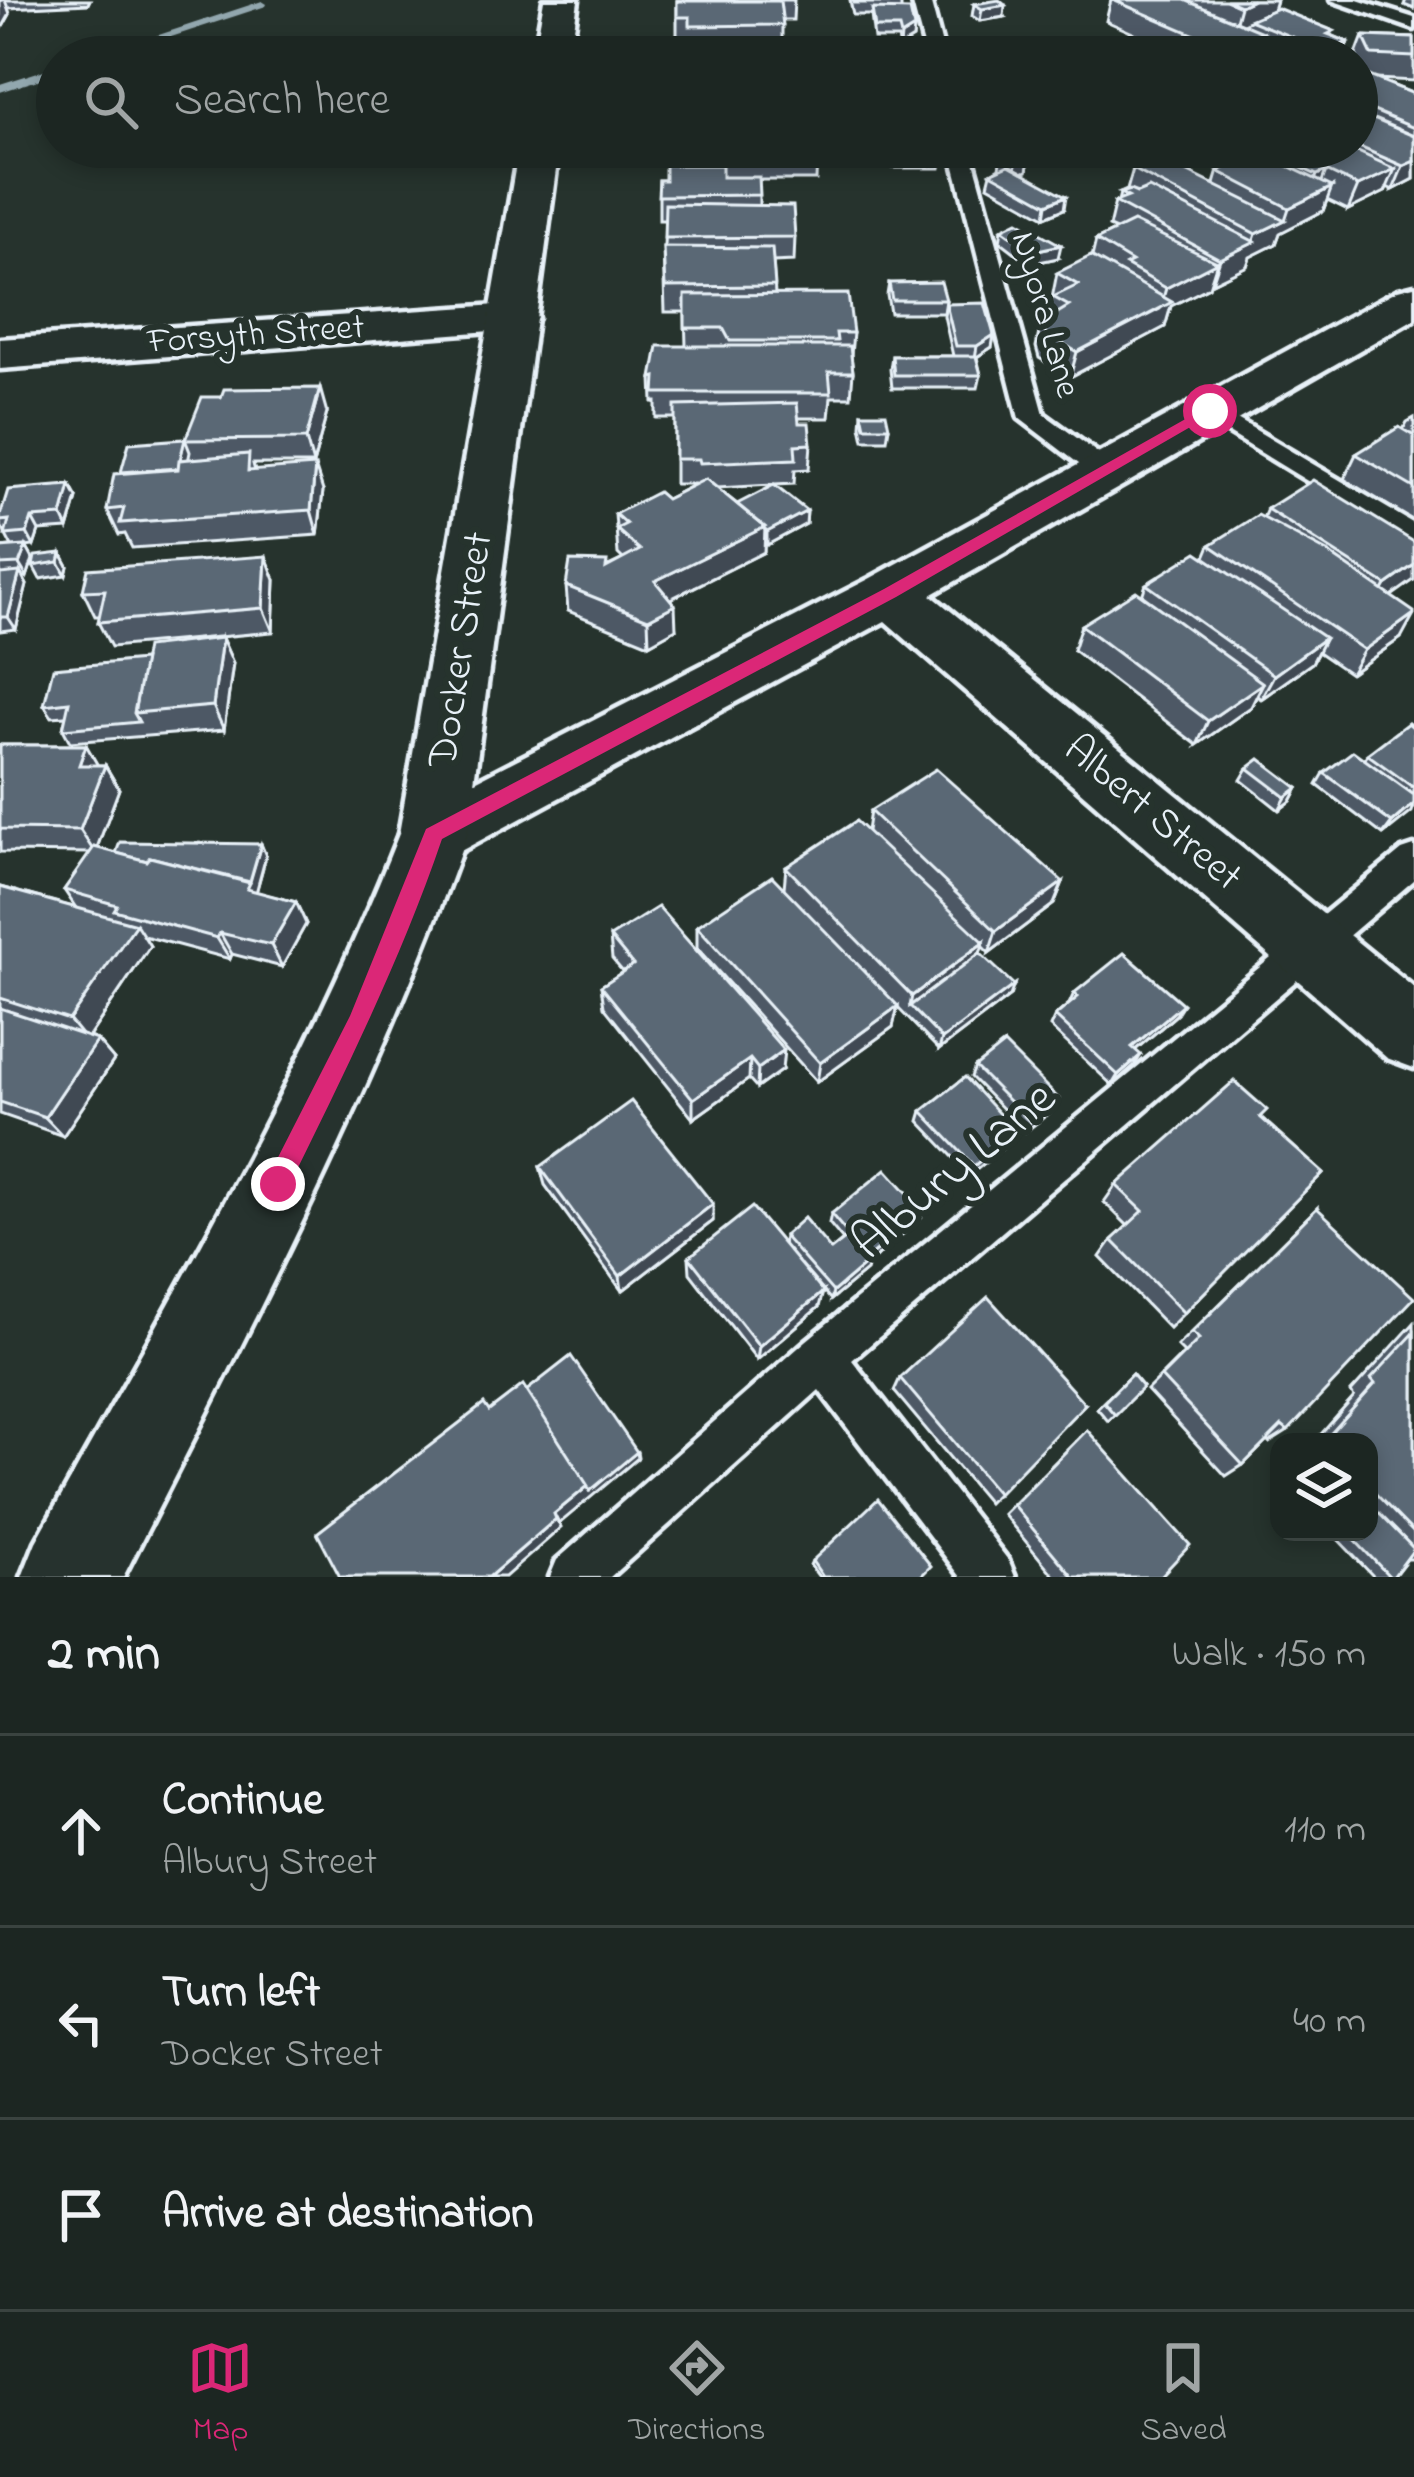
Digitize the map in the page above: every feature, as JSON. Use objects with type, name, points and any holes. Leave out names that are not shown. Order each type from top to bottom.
[{"type":"street","points":[[555,36],[561,0]]},
{"type":"street","name":"Docker Street","points":[[71,1577],[359,1021],[434,834],[536,168]]},
{"type":"street","points":[[434,834],[890,593],[1414,300]]},
{"type":"street","name":"Forsyth Street","points":[[0,354],[513,318]]},
{"type":"street","name":"Albert Street","points":[[890,593],[1414,1034]]},
{"type":"lane","points":[[921,0],[930,36]]},
{"type":"lane","points":[[1340,0],[1414,24]]},
{"type":"lane","name":"Nyora Lane","points":[[966,168],[1032,418],[1105,471]]},
{"type":"lane","points":[[1210,411],[1414,537]]},
{"type":"lane","name":"Albury Lane","points":[[574,1577],[822,1357],[1414,860]]},
{"type":"lane","points":[[822,1357],[991,1577]]},
{"type":"building","points":[[901,0],[902,3],[854,3]]},
{"type":"building","points":[[999,0],[1005,5],[982,9],[974,4]]},
{"type":"building","points":[[1113,0],[1185,0],[1262,32],[1197,36]]},
{"type":"building","points":[[677,1],[780,1],[783,25],[690,26],[690,17],[677,17]]},
{"type":"building","points":[[1277,8],[1334,31],[1328,34],[1333,36],[1289,36],[1249,20]]},
{"type":"building","points":[[872,9],[910,10],[914,28],[901,36],[899,28],[875,28]]},
{"type":"building","points":[[1378,37],[1414,38],[1414,57],[1378,55]]},
{"type":"building","points":[[1378,79],[1414,94],[1414,128],[1378,113]]},
{"type":"building","points":[[1378,121],[1414,136],[1414,161],[1403,166],[1378,155]]},
{"type":"building","points":[[1378,161],[1395,169],[1358,186],[1326,171],[1317,175],[1302,168],[1378,168]]},
{"type":"building","points":[[665,168],[722,168],[722,177],[759,177],[760,195],[658,196],[659,180],[665,180]]},
{"type":"building","points":[[1015,168],[1066,196],[1047,204],[991,173]]},
{"type":"building","points":[[1180,168],[1285,220],[1256,234],[1133,169]]},
{"type":"building","points":[[1292,168],[1332,187],[1289,208],[1218,171]]},
{"type":"building","points":[[1149,188],[1255,242],[1220,259],[1115,202],[1128,197],[1120,193]]},
{"type":"building","points":[[665,204],[793,206],[795,237],[664,238]]},
{"type":"building","points":[[1018,221],[1061,245],[1033,251],[1002,229]]},
{"type":"building","points":[[1133,222],[1217,262],[1166,288],[1126,265],[1132,262],[1096,240]]},
{"type":"building","points":[[663,247],[772,248],[775,286],[665,287]]},
{"type":"building","points":[[1091,256],[1172,302],[1077,352],[1045,333],[1041,323],[1069,306],[1053,297],[1078,285],[1057,273]]},
{"type":"building","points":[[941,282],[946,300],[892,300],[889,283]]},
{"type":"building","points":[[848,294],[853,333],[836,333],[837,341],[730,341],[723,328],[685,328],[685,295]]},
{"type":"building","points":[[985,303],[994,335],[977,346],[956,346],[946,304]]},
{"type":"building","points":[[658,346],[850,346],[853,372],[829,372],[831,393],[655,393],[656,377],[652,378]]},
{"type":"building","points":[[892,356],[976,356],[981,375],[894,375]]},
{"type":"building","points":[[320,388],[306,439],[185,440],[202,397],[221,397],[224,389]]},
{"type":"building","points":[[797,403],[799,423],[809,423],[811,444],[795,445],[796,459],[700,463],[699,459],[675,459],[675,406]]},
{"type":"building","points":[[862,413],[886,413],[889,427],[865,427]]},
{"type":"building","points":[[1399,427],[1414,436],[1414,488],[1356,454]]},
{"type":"building","points":[[185,439],[178,468],[121,472],[129,443]]},
{"type":"building","points":[[249,454],[248,471],[315,466],[311,510],[120,523],[124,508],[107,510],[114,474],[178,469],[179,460]]},
{"type":"building","points":[[706,479],[765,527],[655,581],[675,605],[648,619],[566,586],[570,561],[607,562],[606,568],[640,550],[616,529],[626,524],[615,514],[658,492],[666,499]]},
{"type":"building","points":[[1313,480],[1414,542],[1414,565],[1386,585],[1267,509]]},
{"type":"building","points":[[70,485],[62,516],[32,518],[27,533],[5,535],[9,520],[0,521],[0,516],[8,490]]},
{"type":"building","points":[[774,485],[807,511],[767,532],[737,504]]},
{"type":"building","points":[[1258,515],[1327,552],[1414,614],[1364,650],[1210,545]]},
{"type":"building","points":[[26,546],[19,564],[0,565],[0,548]]},
{"type":"building","points":[[1197,552],[1325,638],[1274,675],[1146,584]]},
{"type":"building","points":[[61,553],[59,562],[33,566],[35,556]]},
{"type":"building","points":[[266,556],[263,608],[98,622],[105,590],[83,591],[88,569]]},
{"type":"building","points":[[20,572],[8,617],[0,617],[0,574]]},
{"type":"building","points":[[1136,591],[1263,683],[1208,721],[1081,625]]},
{"type":"building","points":[[222,638],[213,706],[134,713],[146,647]]},
{"type":"building","points":[[144,660],[134,713],[139,722],[63,729],[69,702],[44,705],[53,668]]},
{"type":"building","points":[[1408,723],[1414,728],[1414,788],[1367,754]]},
{"type":"building","points":[[0,745],[86,745],[79,765],[105,765],[80,830],[0,829]]},
{"type":"building","points":[[1353,751],[1414,795],[1414,804],[1392,823],[1324,773]]},
{"type":"building","points":[[1260,759],[1298,788],[1286,797],[1248,768]]},
{"type":"building","points":[[936,769],[1063,882],[996,931],[870,811]]},
{"type":"building","points":[[856,821],[984,942],[912,996],[786,867]]},
{"type":"building","points":[[120,842],[261,844],[250,882],[116,853]]},
{"type":"building","points":[[94,847],[250,883],[247,889],[296,902],[271,945],[220,933],[217,938],[114,910],[117,905],[64,890]]},
{"type":"building","points":[[772,876],[898,1006],[820,1063],[697,926]]},
{"type":"building","points":[[0,887],[136,924],[69,1020],[0,998]]},
{"type":"building","points":[[658,907],[784,1050],[758,1069],[750,1059],[693,1099],[601,986],[633,965],[610,937]]},
{"type":"building","points":[[980,953],[1014,985],[942,1039],[910,1006]]},
{"type":"building","points":[[1124,953],[1183,1004],[1132,1047],[1141,1055],[1118,1075],[1055,1016],[1078,997],[1074,993]]},
{"type":"building","points":[[0,1008],[97,1040],[45,1117],[0,1102]]},
{"type":"building","points":[[1004,1044],[1059,1099],[1030,1122],[975,1067]]},
{"type":"building","points":[[965,1077],[1015,1131],[974,1166],[922,1111]]},
{"type":"building","points":[[1234,1081],[1267,1110],[1260,1117],[1323,1173],[1184,1313],[1112,1240],[1143,1211],[1116,1185]]},
{"type":"building","points":[[631,1101],[713,1204],[620,1276],[540,1167]]},
{"type":"building","points":[[886,1169],[923,1210],[868,1258],[831,1214]]},
{"type":"building","points":[[752,1207],[823,1292],[759,1346],[689,1257]]},
{"type":"building","points":[[1317,1208],[1414,1298],[1288,1431],[1282,1426],[1270,1433],[1243,1465],[1161,1377],[1199,1339],[1192,1332]]},
{"type":"building","points":[[804,1218],[831,1250],[846,1238],[868,1262],[833,1292],[784,1236]]},
{"type":"building","points":[[988,1297],[1085,1404],[998,1494],[900,1378]]},
{"type":"building","points":[[1414,1333],[1414,1533],[1378,1496],[1378,1433],[1331,1433],[1375,1384],[1371,1379]]},
{"type":"building","points":[[571,1356],[637,1452],[590,1491],[526,1391]]},
{"type":"building","points":[[1132,1374],[1143,1387],[1115,1415],[1104,1402]]},
{"type":"building","points":[[523,1385],[588,1486],[489,1577],[340,1577],[317,1533],[484,1404],[489,1411]]},
{"type":"building","points":[[1087,1430],[1190,1545],[1160,1577],[1073,1577],[1013,1505]]},
{"type":"building","points":[[878,1499],[931,1566],[920,1577],[823,1577],[812,1561]]},
{"type":"building","points":[[1378,1512],[1414,1549],[1390,1577],[1356,1541],[1378,1541]]},
{"type":"waterway","points":[[163,36],[262,4]]},
{"type":"waterway","points":[[0,88],[36,77]]},
{"type":"route","points":[[278,1184],[359,1021],[434,834],[890,593],[1210,411]]}]
